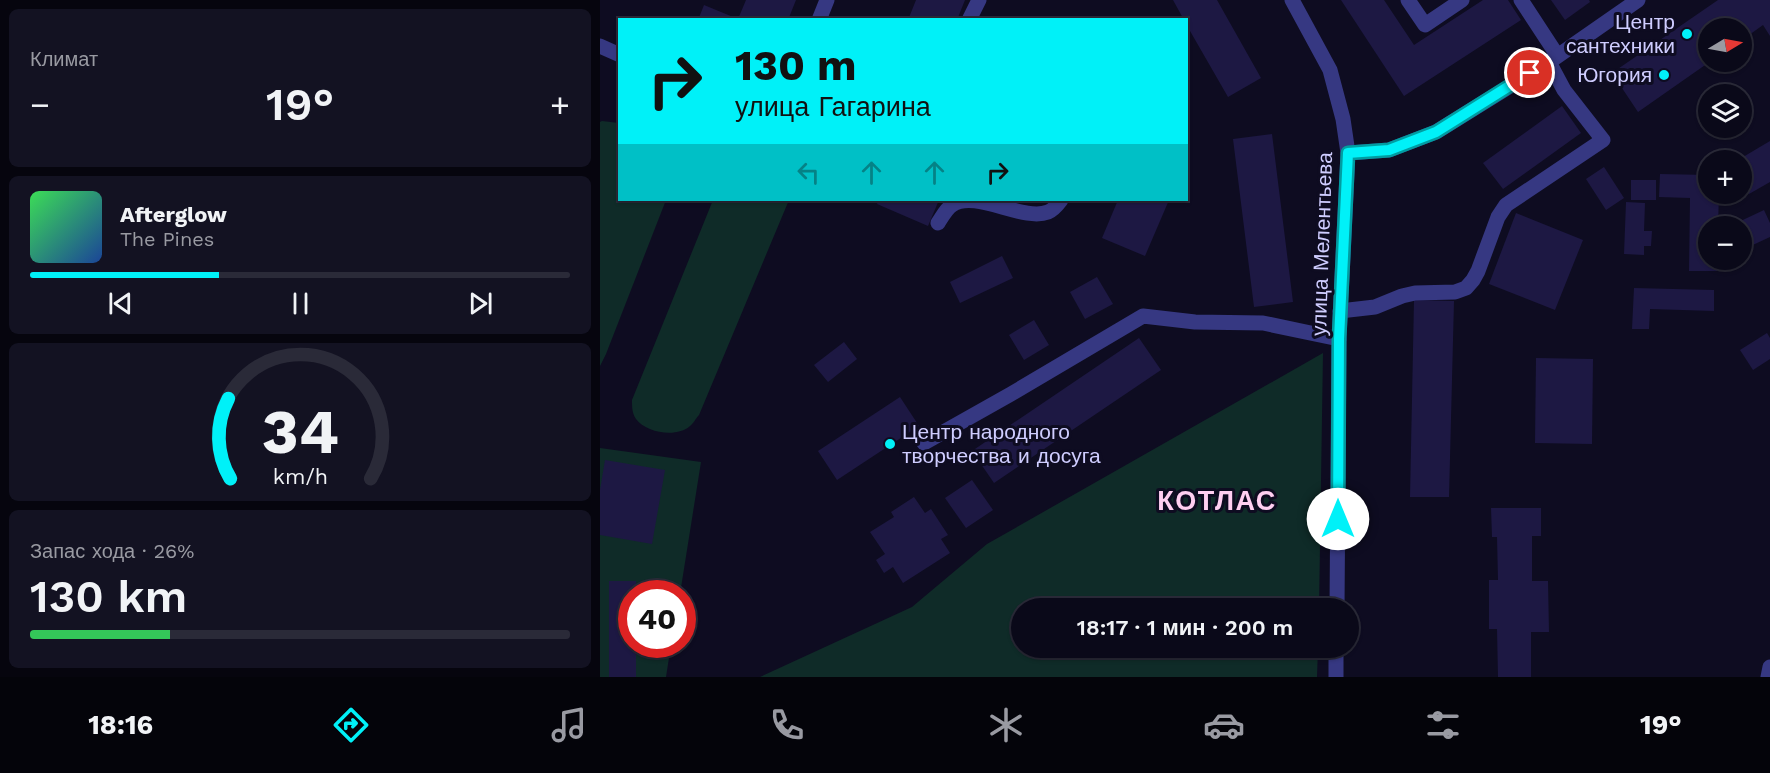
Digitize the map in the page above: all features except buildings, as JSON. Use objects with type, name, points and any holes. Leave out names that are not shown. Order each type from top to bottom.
[{"type":"street","points":[[820,18],[827,0]]},
{"type":"street","points":[[970,18],[979,0]]},
{"type":"street","name":"улица Мелентьева","points":[[1292,0],[1330,70],[1343,119],[1348,153],[1339,339],[1337,598]]},
{"type":"street","points":[[1408,0],[1425,25],[1462,0]]},
{"type":"street","points":[[1340,311],[1375,307],[1415,293],[1455,292],[1466,288],[1478,271],[1498,217],[1506,205],[1603,140],[1564,90],[1553,58],[1521,0]]},
{"type":"street","points":[[1348,153],[1389,150],[1436,132],[1553,58],[1638,0]]},
{"type":"street","points":[[600,46],[618,54]]},
{"type":"street","points":[[938,223],[953,203],[967,201],[985,203],[1038,214],[1049,212],[1060,201]]},
{"type":"street","points":[[924,443],[1143,316],[1195,322],[1263,323],[1339,339]]},
{"type":"street","points":[[1336,658],[1336,677]]},
{"type":"street","points":[[1768,677],[1770,667]]},
{"type":"green space","points":[[600,122],[618,123],[618,201],[666,201],[600,366]]},
{"type":"green space","points":[[713,201],[789,201],[699,415],[684,430],[670,433],[654,431],[636,419],[632,400]]},
{"type":"green space","points":[[1323,353],[1319,598],[1011,598],[1011,658],[1318,658],[1317,677],[760,677],[912,607],[987,544]]},
{"type":"green space","points":[[600,448],[701,462],[682,580],[618,580],[618,658],[669,658],[666,677],[600,677]]},
{"type":"place","name":"Центр сантехники","points":[[1687,34]]},
{"type":"place","name":"Югория","points":[[1664,75]]},
{"type":"place","name":"Центр народного творчества и досуга","points":[[890,444]]},
{"type":"district","name":"КОТЛАС","points":[[1217,501]]},
{"type":"route","points":[[1338,519],[1339,339],[1348,153],[1389,150],[1436,132],[1530,73]]}]
